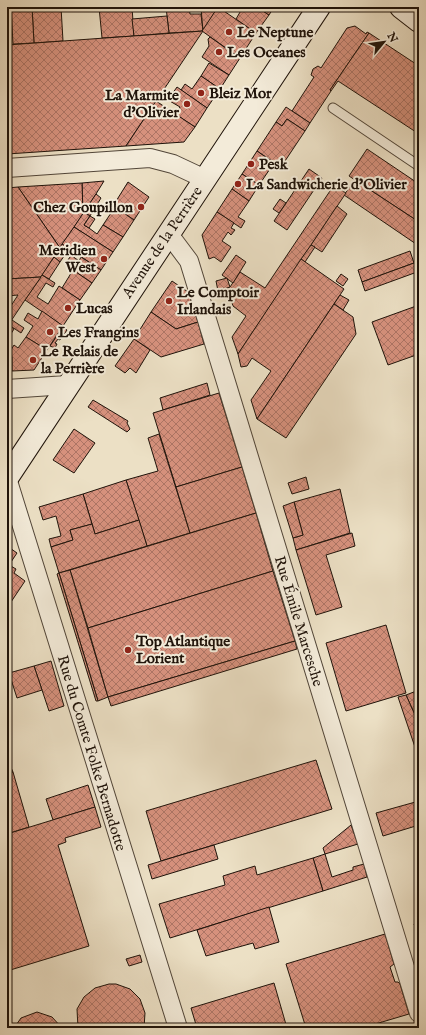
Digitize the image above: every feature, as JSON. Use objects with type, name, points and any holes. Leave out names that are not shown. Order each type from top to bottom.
[{"type":"street","name":"Avenue de la Perrière","points":[[7,478],[67,385],[319,7]]},
{"type":"street","points":[[401,7],[419,21]]},
{"type":"street","points":[[7,168],[150,158],[173,164],[204,179]]},
{"type":"street","name":"Rue Émile Marcesche","points":[[168,233],[189,261],[419,1013]]},
{"type":"street","points":[[7,389],[67,385]]},
{"type":"street","name":"Rue du Comte Folke Bernadotte","points":[[7,478],[178,1028]]},
{"type":"lane","points":[[333,108],[419,166]]},
{"type":"building","points":[[32,7],[61,7],[63,41],[34,43]]},
{"type":"building","points":[[32,7],[34,43],[13,44],[11,8]]},
{"type":"building","points":[[99,7],[132,7],[134,36],[102,38]]},
{"type":"building","points":[[166,7],[189,7],[190,14],[201,14],[203,31],[169,33]]},
{"type":"building","points":[[218,7],[203,31],[201,8]]},
{"type":"building","name":"Le Neptune","points":[[218,7],[256,33],[240,58],[202,31]]},
{"type":"building","points":[[243,7],[257,7],[269,15],[256,33],[236,19]]},
{"type":"building","points":[[257,7],[274,7],[269,15]]},
{"type":"building","points":[[167,16],[169,33],[134,36],[132,19]]},
{"type":"building","points":[[355,26],[366,34],[367,32],[369,33],[330,90],[331,91],[310,123],[292,111],[314,77],[311,75],[313,69],[318,66],[321,68],[347,28]]},
{"type":"building","points":[[203,31],[126,146],[7,154],[7,45]]},
{"type":"building","points":[[369,33],[419,66],[419,134],[338,81],[331,91],[330,90]]},
{"type":"building","name":"Les Oceanes","points":[[210,37],[240,58],[229,75],[202,57],[209,46],[208,39]]},
{"type":"building","points":[[209,63],[229,75],[220,89],[201,76]]},
{"type":"building","name":"Bleiz Mor","points":[[201,76],[220,89],[207,108],[181,90],[185,84],[192,89]]},
{"type":"building","name":"La Marmite d'Olivier","points":[[177,87],[207,108],[195,127],[175,114],[180,107],[168,100]]},
{"type":"building","points":[[156,101],[195,127],[184,142],[126,146]]},
{"type":"building","points":[[286,107],[310,123],[305,131],[287,119],[282,126],[276,122]]},
{"type":"building","points":[[287,119],[305,131],[281,167],[257,151],[276,122],[282,126]]},
{"type":"building","points":[[367,149],[419,184],[419,222],[349,176]]},
{"type":"building","points":[[257,151],[274,163],[259,185],[242,174]]},
{"type":"building","points":[[309,169],[322,178],[287,230],[274,221]]},
{"type":"building","points":[[242,174],[259,185],[249,201],[232,189]]},
{"type":"building","points":[[355,180],[419,222],[419,246],[344,195]]},
{"type":"building","points":[[104,181],[96,194],[83,214],[82,183]]},
{"type":"building","points":[[128,182],[149,197],[134,220],[113,206]]},
{"type":"building","points":[[82,183],[83,214],[60,248],[18,187]]},
{"type":"building","points":[[334,185],[346,193],[238,354],[232,337],[246,316],[233,306],[227,288],[230,287],[240,272],[265,288]]},
{"type":"building","points":[[18,187],[60,248],[41,277],[7,279],[7,188]]},
{"type":"building","points":[[232,189],[249,201],[238,217],[245,221],[241,228],[217,212]]},
{"type":"building","points":[[96,194],[101,198],[90,216],[84,212]]},
{"type":"building","points":[[280,199],[286,203],[279,213],[273,209]]},
{"type":"building","points":[[337,206],[347,214],[322,252],[311,245]]},
{"type":"building","points":[[115,207],[134,220],[123,237],[103,225]]},
{"type":"building","points":[[84,212],[90,216],[84,225],[97,234],[103,225],[123,237],[113,252],[74,227]]},
{"type":"building","points":[[217,212],[234,223],[231,228],[235,230],[231,235],[228,232],[222,241],[231,247],[221,262],[214,257],[209,259],[202,235]]},
{"type":"building","points":[[90,216],[95,219],[89,228],[84,225]]},
{"type":"building","points":[[74,227],[113,252],[101,270],[62,244]]},
{"type":"building","points":[[62,244],[69,249],[60,262],[54,257]]},
{"type":"building","points":[[311,245],[315,247],[305,262],[301,259]]},
{"type":"building","points":[[410,251],[414,263],[362,282],[358,270]]},
{"type":"building","points":[[71,255],[79,261],[81,257],[101,270],[92,283],[73,270],[76,265],[68,260]]},
{"type":"building","points":[[236,255],[246,262],[233,283],[222,275]]},
{"type":"building","points":[[54,257],[60,262],[49,279],[42,275]]},
{"type":"building","points":[[301,259],[344,289],[257,419],[251,400],[271,371],[252,358],[247,366],[241,367],[238,354]]},
{"type":"building","points":[[414,263],[417,272],[365,291],[362,282]]},
{"type":"building","points":[[73,270],[92,283],[80,300],[62,288]]},
{"type":"building","points":[[341,274],[348,279],[343,286],[336,281]]},
{"type":"building","points":[[42,275],[55,283],[53,287],[46,283],[37,297],[48,304],[59,286],[80,300],[63,326],[25,300]]},
{"type":"building","points":[[41,277],[7,327],[7,312],[18,295],[7,296],[7,279]]},
{"type":"building","points":[[227,278],[230,287],[218,291],[216,281]]},
{"type":"building","points":[[172,281],[188,292],[198,322],[176,329],[151,312]]},
{"type":"building","points":[[340,295],[349,300],[343,310],[334,304]]},
{"type":"building","points":[[334,304],[353,317],[356,334],[286,438],[257,419]]},
{"type":"building","points":[[419,305],[419,354],[388,365],[372,322]]},
{"type":"building","points":[[42,311],[63,326],[47,350],[26,337],[33,326],[24,320],[28,313],[38,319]]},
{"type":"building","points":[[151,312],[176,329],[198,322],[204,344],[161,357],[134,339]]},
{"type":"building","points":[[12,320],[24,328],[21,333],[9,325]]},
{"type":"building","points":[[9,325],[14,329],[7,340],[7,328]]},
{"type":"building","points":[[63,327],[67,330],[60,340],[58,339],[55,343],[57,344],[55,348],[50,346]]},
{"type":"building","points":[[26,337],[47,350],[34,370],[12,371],[12,357],[9,353],[14,345],[18,348]]},
{"type":"building","points":[[134,339],[150,350],[136,373],[130,368],[125,373],[115,366]]},
{"type":"building","points":[[207,383],[210,395],[163,410],[160,398]]},
{"type":"building","points":[[219,393],[242,467],[176,487],[153,413]]},
{"type":"building","points":[[93,400],[128,421],[127,423],[130,429],[127,432],[88,407]]},
{"type":"building","points":[[74,429],[95,443],[74,473],[53,460]]},
{"type":"building","points":[[159,434],[190,533],[147,546],[126,480],[158,471],[148,438]]},
{"type":"building","points":[[242,467],[256,513],[190,533],[176,487]]},
{"type":"building","points":[[306,477],[309,489],[292,494],[288,483]]},
{"type":"building","points":[[126,480],[139,520],[95,534],[83,494]]},
{"type":"building","points":[[340,489],[350,533],[296,550],[293,538],[303,535],[294,502]]},
{"type":"building","points":[[83,494],[92,524],[70,530],[73,540],[51,547],[49,539],[61,536],[56,516],[43,520],[39,507]]},
{"type":"building","points":[[294,502],[303,535],[293,538],[283,506]]},
{"type":"building","points":[[256,513],[273,571],[88,628],[70,570]]},
{"type":"building","points":[[139,520],[147,546],[59,573],[51,547],[73,540],[70,530],[92,524],[95,534]]},
{"type":"building","points":[[352,533],[355,546],[326,555],[342,607],[316,615],[296,550]]},
{"type":"building","points":[[7,546],[17,553],[9,565],[16,569],[14,573],[25,581],[7,608]]},
{"type":"building","points":[[70,570],[108,697],[98,701],[59,573]]},
{"type":"building","points":[[273,571],[295,641],[108,697],[88,628]]},
{"type":"building","points":[[59,573],[98,701],[96,701],[57,574]]},
{"type":"building","points":[[386,625],[406,693],[346,711],[326,643]]},
{"type":"building","points":[[295,641],[297,649],[111,706],[108,697]]},
{"type":"building","points":[[51,661],[64,706],[49,711],[34,666]]},
{"type":"building","points":[[34,666],[42,690],[17,698],[9,673]]},
{"type":"building","points":[[419,690],[419,724],[406,695]]},
{"type":"building","points":[[406,695],[419,724],[419,759],[398,697]]},
{"type":"building","points":[[316,760],[332,809],[161,861],[146,811]]},
{"type":"building","points":[[9,763],[13,772],[7,774],[7,764]]},
{"type":"building","points":[[13,772],[29,827],[7,834],[7,774]]},
{"type":"building","points":[[88,785],[95,807],[53,820],[46,799]]},
{"type":"building","points":[[419,801],[419,825],[383,836],[376,813]]},
{"type":"building","points":[[95,807],[101,827],[65,838],[66,842],[58,845],[89,946],[7,971],[7,834]]},
{"type":"building","points":[[351,825],[358,844],[325,854],[323,848]]},
{"type":"building","points":[[214,845],[218,859],[152,879],[148,865]]},
{"type":"building","points":[[325,854],[332,877],[353,870],[353,867],[364,864],[367,877],[323,891],[313,858]]},
{"type":"building","points":[[313,858],[323,891],[170,938],[159,904],[225,885],[223,876],[255,866],[257,875]]},
{"type":"building","points":[[269,907],[279,942],[255,949],[253,943],[206,956],[197,930]]},
{"type":"building","points":[[419,923],[419,937],[414,924]]},
{"type":"building","points":[[385,934],[394,964],[390,967],[395,982],[400,984],[409,1014],[362,1028],[306,1028],[286,964]]},
{"type":"building","points":[[140,955],[142,962],[129,966],[126,959]]},
{"type":"building","points":[[274,983],[287,1028],[197,1028],[191,1008]]},
{"type":"building","points":[[109,984],[116,984],[130,989],[140,999],[145,1013],[144,1028],[78,1028],[77,1009],[84,997],[95,988]]},
{"type":"building","points":[[37,1012],[52,1017],[62,1028],[14,1028],[21,1018]]},
{"type":"place","name":"Le Neptune","points":[[229,32]]},
{"type":"place","name":"Les Oceanes","points":[[219,52]]},
{"type":"place","name":"Bleiz Mor","points":[[201,93]]},
{"type":"place","name":"La Marmite d'Olivier","points":[[187,104]]},
{"type":"place","name":"Pesk","points":[[251,164]]},
{"type":"place","name":"La Sandwicherie d'Olivier","points":[[238,184]]},
{"type":"place","name":"Chez Goupillon","points":[[141,207]]},
{"type":"place","name":"Meridien West","points":[[104,259]]},
{"type":"place","name":"Le Comptoir Irlandais","points":[[169,301]]},
{"type":"place","name":"Lucas","points":[[68,308]]},
{"type":"place","name":"Les Frangins","points":[[50,332]]},
{"type":"place","name":"Le Relais de la Perrière","points":[[33,360]]},
{"type":"place","name":"Top Atlantique Lorient","points":[[128,650]]}]
